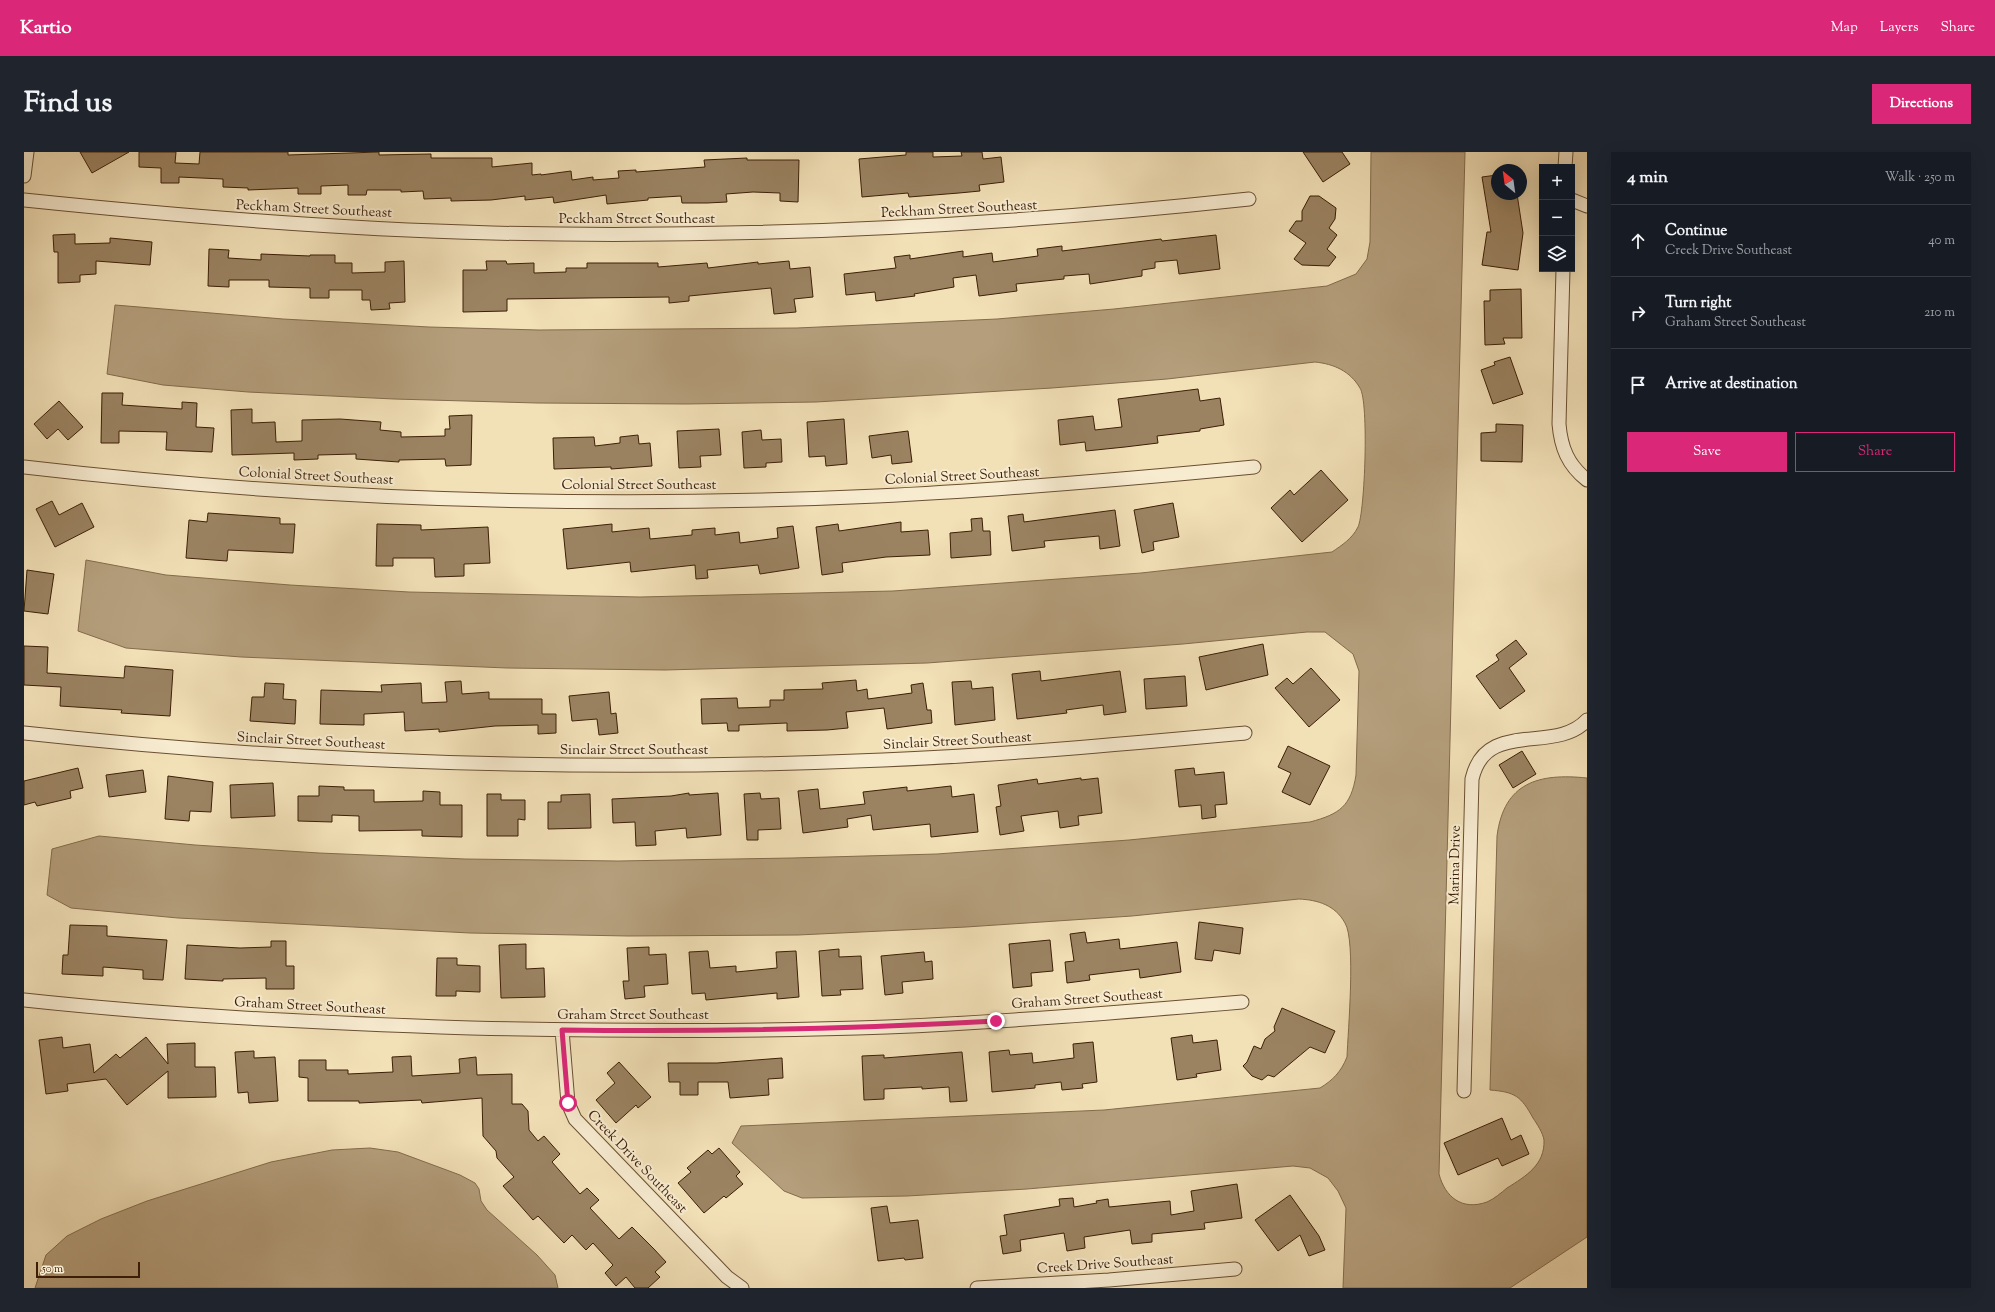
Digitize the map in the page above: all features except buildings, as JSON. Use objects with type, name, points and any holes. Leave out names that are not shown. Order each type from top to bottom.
[{"type":"street","points":[[24,176],[27,152]]},
{"type":"street","points":[[1566,152],[1566,164]]},
{"type":"street","name":"Peckham Street Southeast","points":[[24,200],[208,218],[341,226],[497,233],[676,235],[809,232],[957,225],[1128,212],[1249,199]]},
{"type":"street","points":[[1575,201],[1587,206]]},
{"type":"street","points":[[1563,272],[1559,424],[1560,441],[1576,471],[1587,480]]},
{"type":"street","name":"Colonial Street Southeast","points":[[24,467],[189,483],[362,494],[490,499],[679,501],[868,496],[974,491],[1072,484],[1254,467]]},
{"type":"street","name":"Marina Drive","points":[[1464,1091],[1472,779],[1474,769],[1486,753],[1500,743],[1567,734],[1582,726],[1587,720]]},
{"type":"street","name":"Sinclair Street Southeast","points":[[24,734],[181,748],[371,759],[481,763],[679,765],[806,763],[980,755],[1245,733]]},
{"type":"street","name":"Graham Street Southeast","points":[[24,1000],[252,1019],[359,1024],[674,1032],[889,1027],[1103,1014],[1242,1002]]},
{"type":"street","name":"Creek Drive Southeast","points":[[562,1030],[568,1103],[575,1118],[727,1277],[742,1288]]},
{"type":"street","name":"Creek Drive Southeast","points":[[977,1288],[1109,1280],[1235,1269]]},
{"type":"shaded area","points":[[1371,152],[1465,152],[1439,1174],[1450,1195],[1462,1203],[1470,1205],[1487,1202],[1521,1179],[1538,1163],[1543,1149],[1544,1140],[1529,1111],[1521,1100],[1506,1092],[1490,1090],[1497,836],[1501,818],[1507,803],[1516,793],[1527,785],[1539,780],[1554,777],[1587,778],[1587,1237],[1510,1288],[1343,1288],[1346,1208],[1338,1191],[1328,1178],[1310,1168],[1293,1166],[1027,1189],[907,1196],[802,1198],[784,1191],[732,1143],[741,1126],[1104,1110],[1320,1088],[1336,1075],[1347,1057],[1351,966],[1348,933],[1345,923],[1336,912],[1319,902],[1299,899],[1132,916],[966,927],[798,935],[628,936],[470,933],[178,918],[71,908],[47,895],[52,849],[99,836],[195,845],[319,853],[465,859],[618,861],[937,854],[1129,840],[1310,822],[1329,816],[1342,807],[1347,801],[1354,786],[1356,775],[1359,671],[1353,654],[1325,632],[1307,632],[1183,644],[927,663],[665,670],[507,668],[241,657],[126,648],[78,631],[86,560],[166,575],[290,585],[409,592],[640,597],[893,591],[1141,573],[1332,552],[1353,535],[1358,527],[1363,501],[1365,457],[1364,414],[1363,397],[1356,382],[1341,369],[1322,363],[1315,362],[1167,379],[1052,388],[816,402],[686,404],[537,403],[394,399],[248,392],[163,385],[107,374],[115,305],[283,319],[429,327],[539,330],[797,328],[997,319],[1114,309],[1327,286],[1356,274],[1367,259],[1370,242]]},
{"type":"shaded area","points":[[370,1148],[398,1152],[460,1175],[475,1183],[479,1189],[481,1201],[487,1210],[537,1255],[555,1275],[558,1288],[35,1288],[46,1255],[67,1236],[101,1219],[147,1201],[271,1162],[332,1150]]},
{"type":"route","points":[[568,1103],[562,1030],[674,1032],[781,1030],[889,1027],[996,1021]]}]
